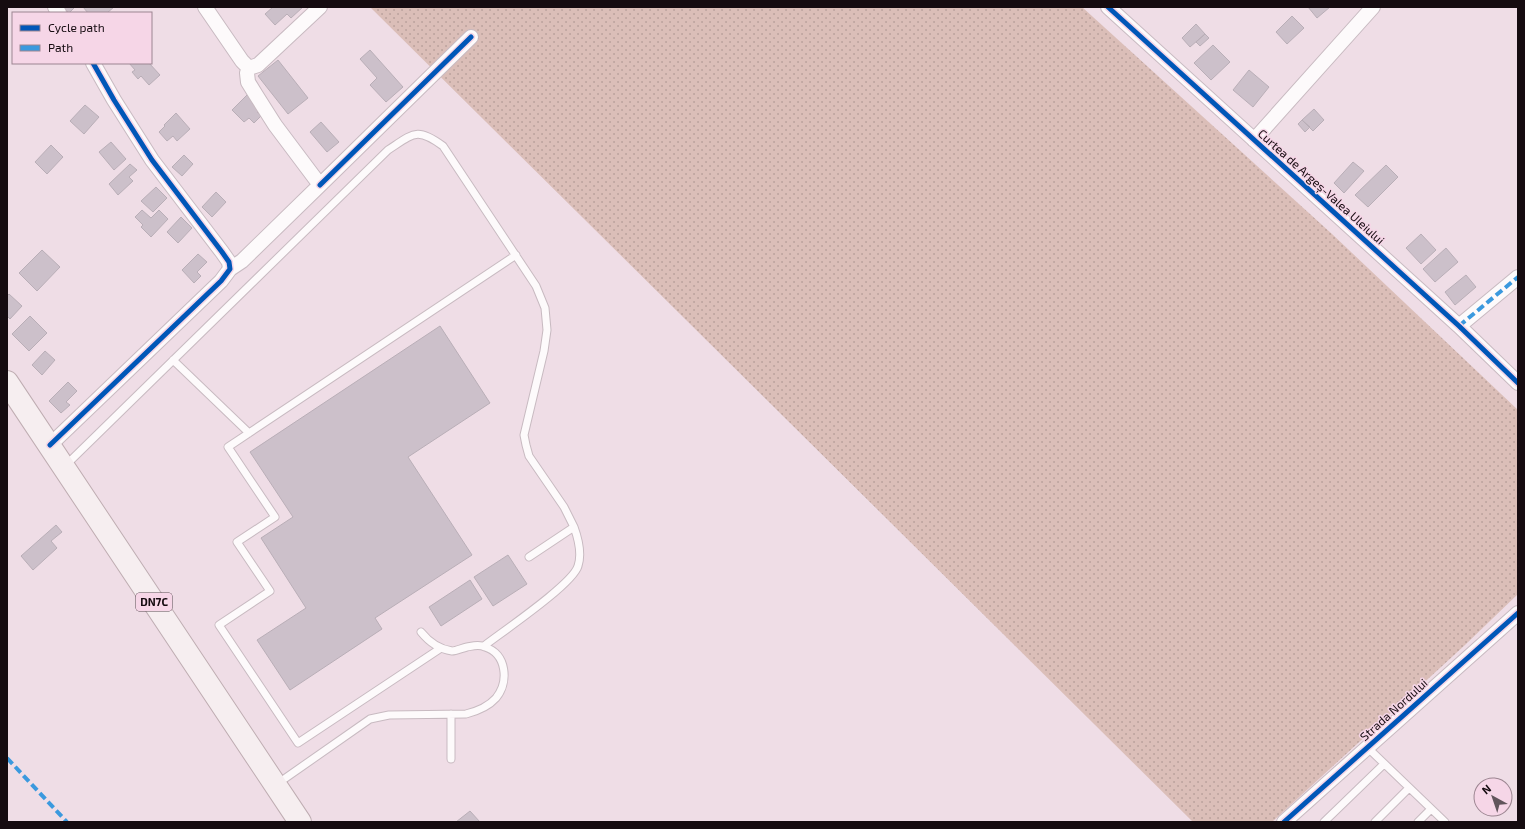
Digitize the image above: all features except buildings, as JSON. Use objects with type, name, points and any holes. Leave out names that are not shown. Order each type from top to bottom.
[{"type":"main road","name":"DN7C","points":[[7,382],[300,822]]},
{"type":"street","points":[[205,7],[242,62],[249,68]]},
{"type":"street","points":[[249,68],[258,65],[320,7]]},
{"type":"street","name":"Curtea de Argeș-Valea Uleiului","points":[[1108,7],[1459,326],[1518,383]]},
{"type":"street","points":[[1254,140],[1373,7]]},
{"type":"street","points":[[50,445],[221,281],[230,269],[242,261],[471,37]]},
{"type":"street","points":[[94,64],[114,100],[152,160],[222,252],[229,262],[230,269]]},
{"type":"street","points":[[249,68],[247,73],[248,82],[276,125],[320,185]]},
{"type":"street","points":[[1459,326],[1518,277]]},
{"type":"street","name":"Strada Nordului","points":[[1284,822],[1518,613]]},
{"type":"lane","points":[[64,467],[388,150],[419,133],[430,136],[443,146],[516,255],[536,286],[545,308],[547,330],[544,351],[524,435],[529,456],[564,507],[574,527],[579,542],[578,567],[570,579],[484,646]]},
{"type":"lane","points":[[441,648],[298,743],[219,625],[270,591],[237,542],[275,517],[228,447],[516,255]]},
{"type":"lane","points":[[173,360],[249,433]]},
{"type":"lane","points":[[529,557],[574,527]]},
{"type":"lane","points":[[275,785],[370,719],[389,715],[466,714],[476,712],[491,704],[498,696],[504,683],[505,671],[492,650],[484,646],[476,645],[453,651],[441,648],[429,642],[421,632]]},
{"type":"lane","points":[[451,714],[451,759]]},
{"type":"lane","points":[[1368,748],[1445,822]]},
{"type":"lane","points":[[1324,822],[1384,764]]},
{"type":"lane","points":[[1376,822],[1410,788]]},
{"type":"lane","points":[[1418,822],[1431,809]]},
{"type":"shaded area","points":[[370,7],[1082,7],[1332,234],[1518,410],[1518,594],[1465,645],[1272,822],[1193,822]]},
{"type":"marked path","points":[[1459,326],[1518,277]]},
{"type":"marked path","points":[[7,758],[67,822]]},
{"type":"cycle path","points":[[1108,7],[1459,326],[1518,383]]},
{"type":"cycle path","points":[[320,185],[471,37]]},
{"type":"cycle path","points":[[50,445],[221,281],[230,269],[229,262],[222,252],[152,160],[114,100],[94,64]]},
{"type":"cycle path","points":[[1284,822],[1518,613]]}]
